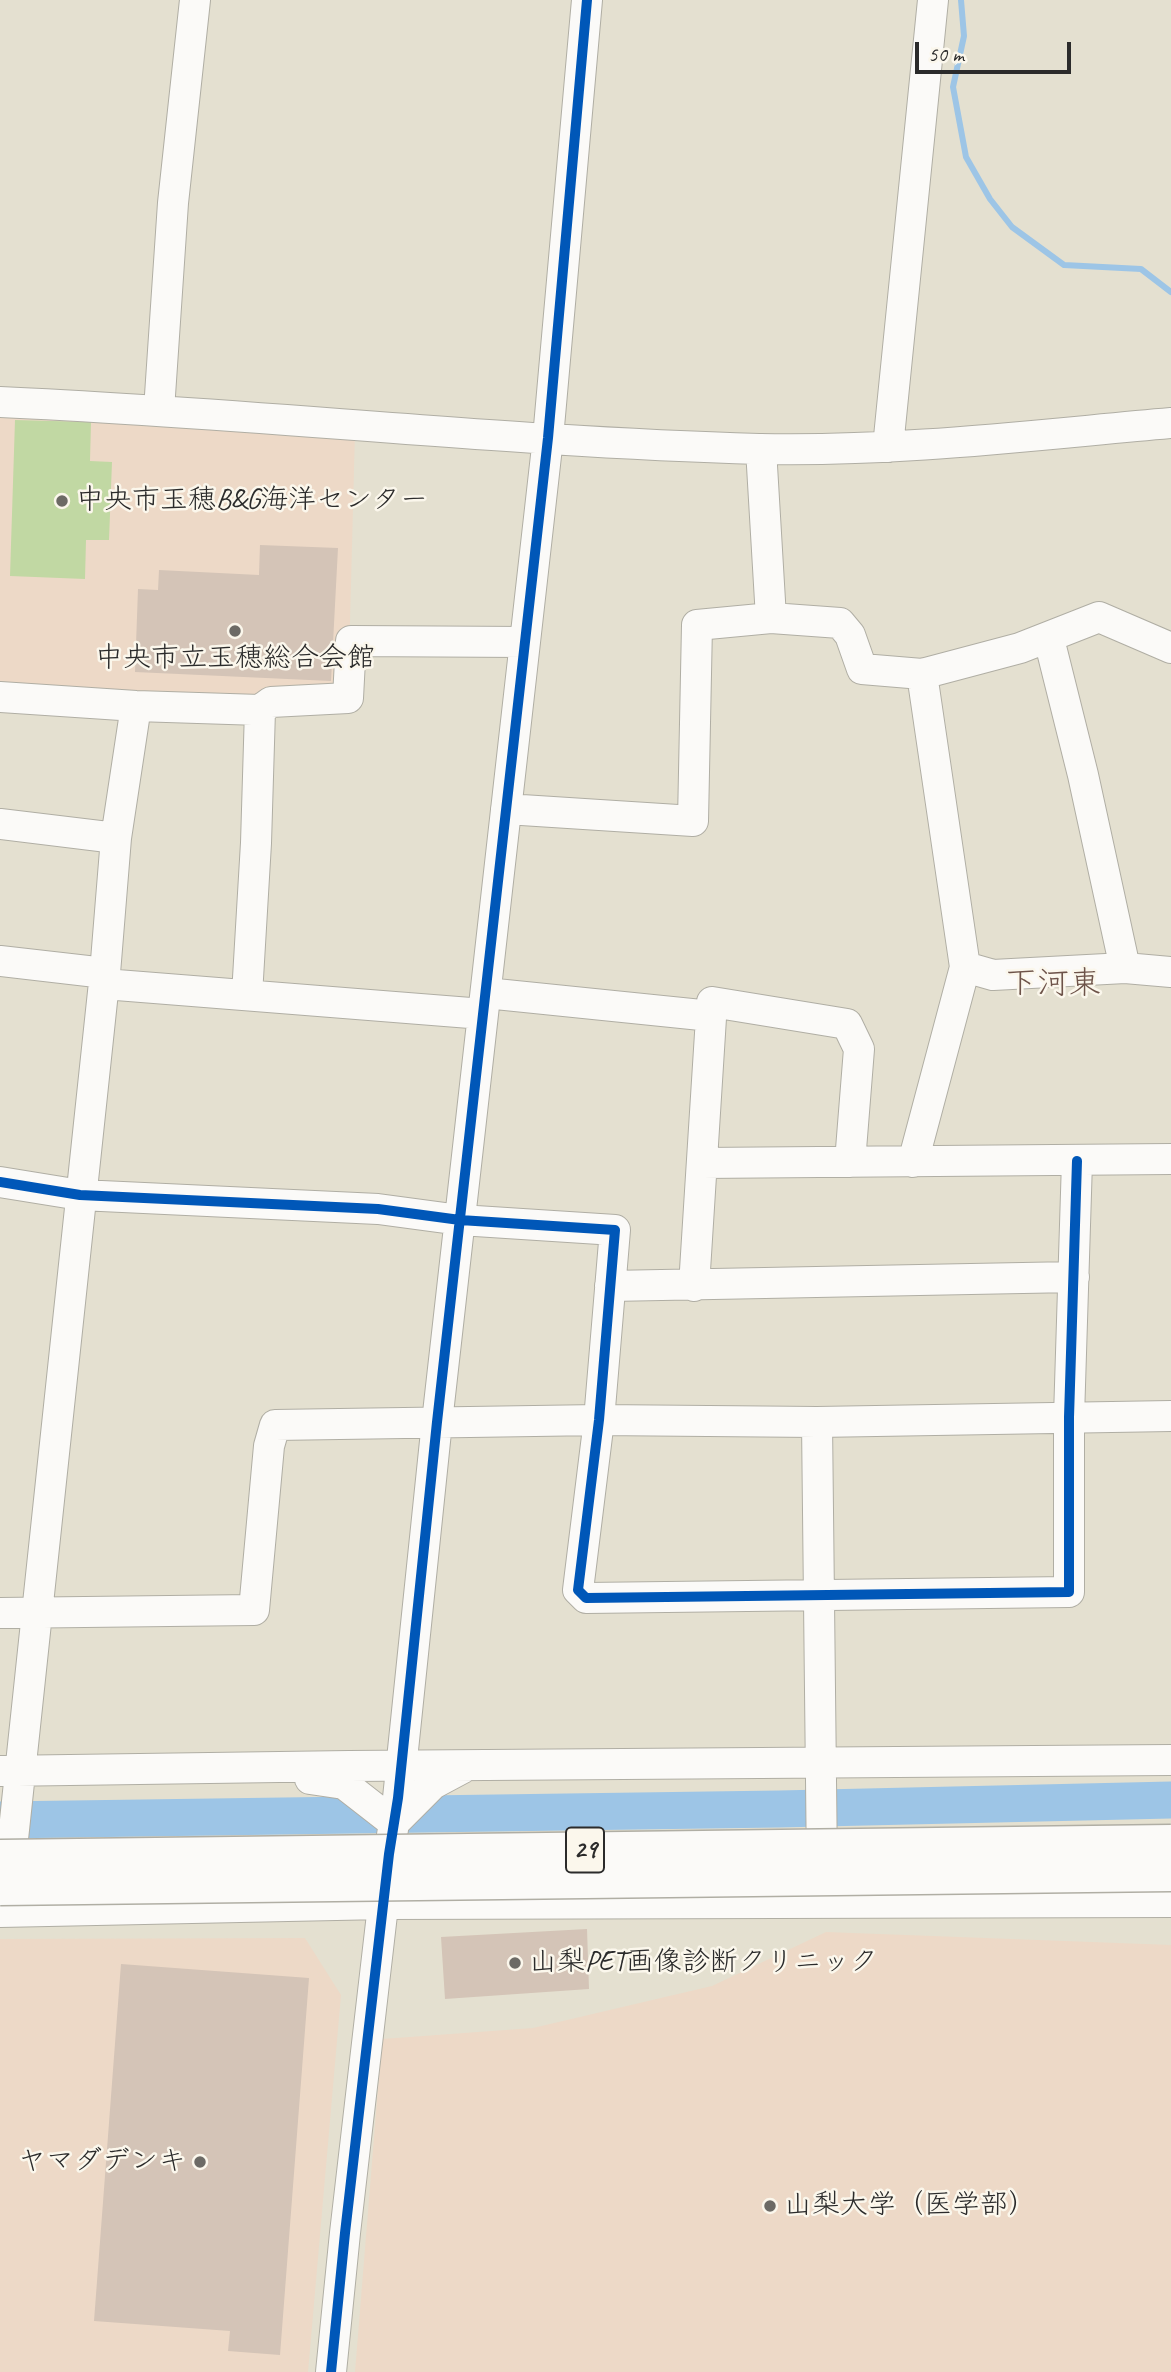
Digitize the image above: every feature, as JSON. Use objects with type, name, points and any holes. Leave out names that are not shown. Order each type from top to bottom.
[{"type":"highway","name":"29","points":[[7,1849],[1171,1844]]},
{"type":"highway","name":"29","points":[[5,1903],[1171,1872]]},
{"type":"street","points":[[159,410],[173,203],[195,0]]},
{"type":"street","points":[[331,2372],[384,1904],[399,1820],[401,1765],[437,1422],[548,438],[587,0]]},
{"type":"street","points":[[888,447],[933,0]]},
{"type":"street","points":[[1,405],[159,410],[548,438],[761,449],[888,447],[1171,423]]},
{"type":"street","points":[[761,449],[771,618]]},
{"type":"street","points":[[506,809],[693,821],[697,625],[771,618],[840,624],[850,635],[862,669],[922,674],[1049,639],[1099,617],[1171,648]]},
{"type":"street","points":[[1049,639],[1083,775],[1125,968]]},
{"type":"street","points":[[0,696],[136,706],[260,710],[271,702],[348,698],[351,641],[525,642]]},
{"type":"street","points":[[913,1162],[965,967],[922,674]]},
{"type":"street","points":[[136,706],[116,838],[105,979],[80,1195],[38,1613],[11,1771],[17,1808],[7,1849],[5,1903],[505,1905],[1171,1902]]},
{"type":"street","points":[[247,995],[260,710]]},
{"type":"street","points":[[0,824],[116,838]]},
{"type":"street","points":[[0,961],[105,979],[247,995],[484,1003],[711,1016]]},
{"type":"street","points":[[965,967],[993,975],[1125,968],[1171,972]]},
{"type":"street","points":[[694,1286],[712,1002],[847,1024],[859,1049],[850,1162]]},
{"type":"street","points":[[702,1163],[1171,1158]]},
{"type":"street","points":[[0,1182],[80,1195],[378,1209],[460,1220],[615,1230],[599,1420],[578,1590],[586,1598],[1069,1592],[1069,1417],[1077,1161]]},
{"type":"street","points":[[610,1286],[1074,1277]]},
{"type":"street","points":[[0,1614],[254,1610],[269,1446],[275,1425],[599,1420],[817,1422],[1171,1416]]},
{"type":"street","points":[[817,1422],[823,1903]]},
{"type":"street","points":[[11,1771],[401,1765],[1171,1760]]},
{"type":"street","points":[[317,1905],[362,1876],[399,1820],[433,1784],[451,1772],[468,1766]]},
{"type":"street","points":[[216,1768],[239,1775],[329,1780],[344,1784],[399,1820],[445,1889],[505,1905]]},
{"type":"shaded area","points":[[0,411],[355,431],[348,698],[0,697]]},
{"type":"shaded area","name":"山梨大学（医学部）","points":[[826,1932],[1171,1945],[1171,2372],[355,2372],[382,2039],[533,2028],[712,1986]]},
{"type":"shaded area","points":[[305,1938],[341,1995],[308,2372],[0,2372],[0,1939]]},
{"type":"green space","name":"中央市玉穂B&G海洋センター","points":[[15,420],[91,422],[90,461],[112,462],[109,540],[86,540],[85,579],[10,576]]},
{"type":"building","name":"中央市立玉穂総合会館","points":[[260,545],[338,548],[331,681],[135,672],[138,589],[158,590],[159,570],[259,575]]},
{"type":"building","name":"山梨PET画像診断クリニック","points":[[587,1929],[589,1989],[445,1999],[441,1937]]},
{"type":"building","name":"ヤマダデンキ","points":[[121,1964],[309,1978],[280,2355],[228,2351],[230,2331],[94,2321]]},
{"type":"waterway","points":[[961,0],[964,36],[953,87],[966,157],[990,199],[1012,227],[1064,265],[1141,269],[1171,292]]},
{"type":"waterway","points":[[0,1820],[779,1809],[1171,1800]]},
{"type":"cycle path","points":[[331,2372],[389,1854],[398,1798],[437,1422],[548,438],[587,0]]},
{"type":"cycle path","points":[[0,1182],[80,1195],[378,1209],[460,1220],[615,1230],[599,1420],[578,1590],[586,1598],[1069,1592],[1069,1417],[1077,1161]]},
{"type":"place","name":"中央市玉穂B&G海洋センター","points":[[62,501]]},
{"type":"place","name":"中央市立玉穂総合会館","points":[[235,631]]},
{"type":"place","name":"山梨PET画像診断クリニック","points":[[515,1963]]},
{"type":"place","name":"ヤマダデンキ","points":[[200,2162]]},
{"type":"place","name":"山梨大学（医学部）","points":[[770,2206]]},
{"type":"district","name":"下河東","points":[[1053,985]]}]
